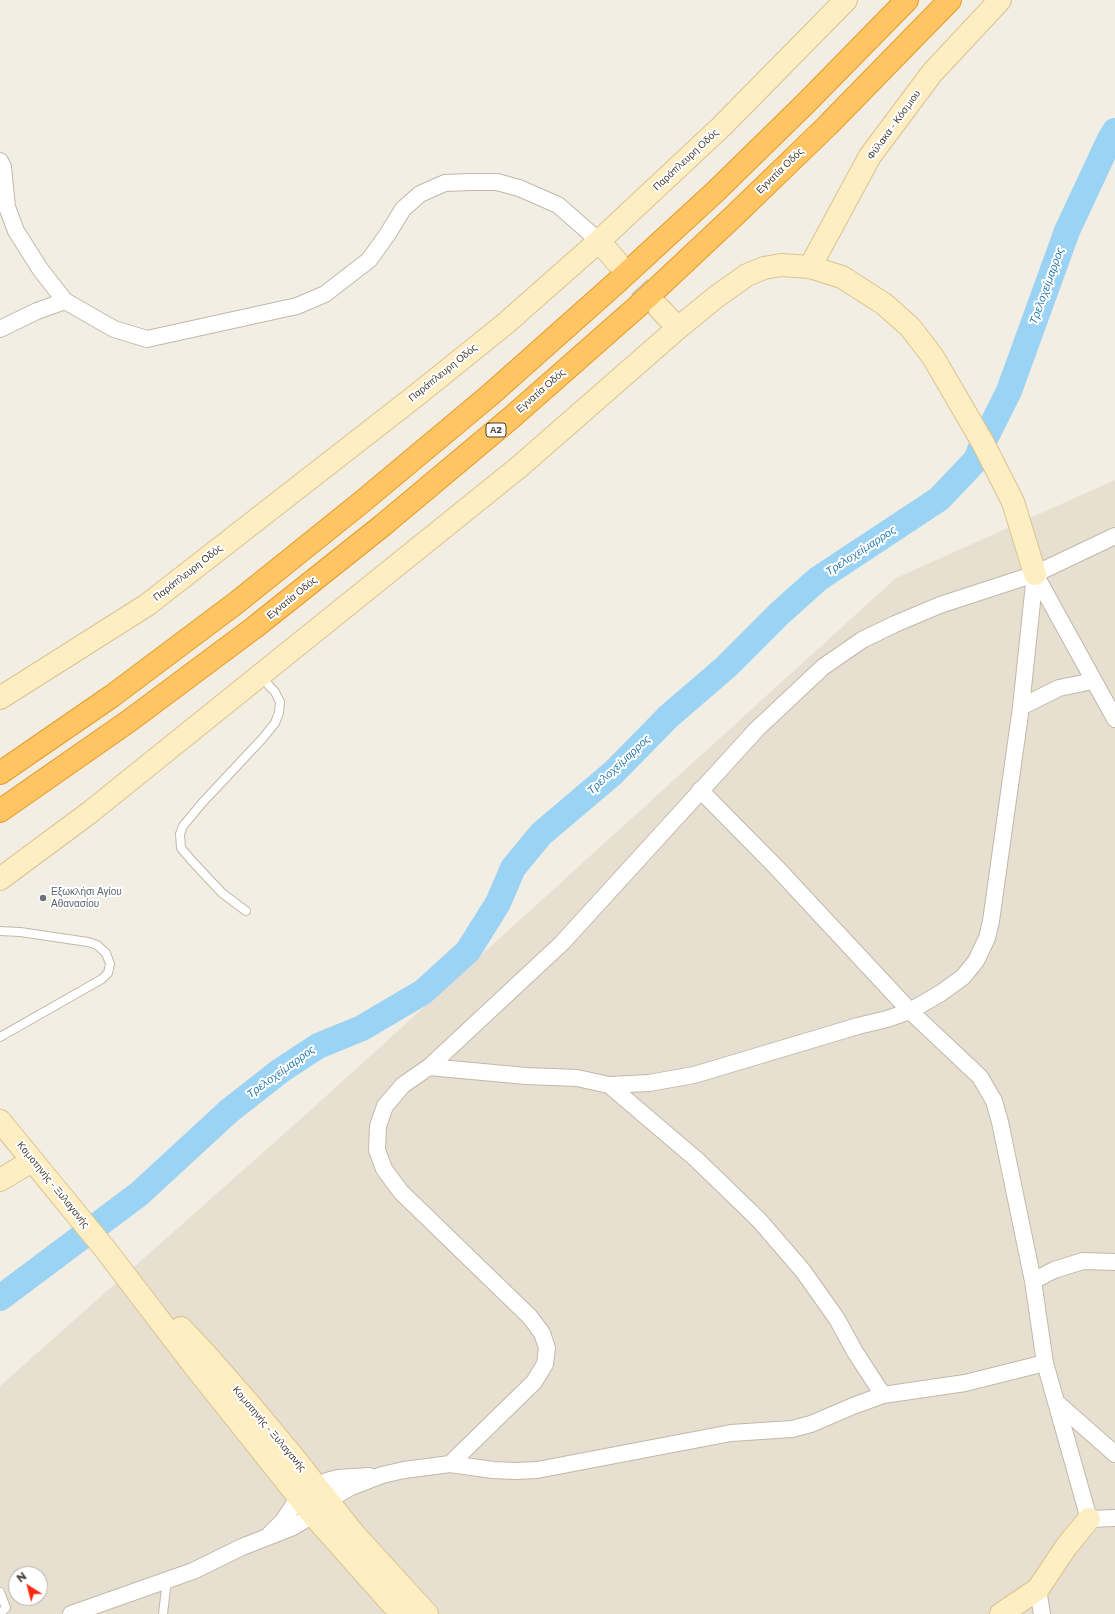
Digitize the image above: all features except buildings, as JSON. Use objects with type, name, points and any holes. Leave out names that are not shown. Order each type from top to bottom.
[{"type":"highway","points":[[0,773],[112,696],[236,603],[490,395],[616,283],[715,192],[907,0]]},
{"type":"highway","name":"Εγνατία Οδός","points":[[0,811],[129,721],[255,627],[383,525],[512,416],[637,306],[735,215],[828,125],[950,0]]},
{"type":"street","name":"Παράπλευρη Οδός","points":[[0,698],[147,605],[505,324],[599,242],[721,127],[846,0]]},
{"type":"street","name":"Φύλακα - Κόσμιου","points":[[810,267],[870,156],[932,73],[1000,0]]},
{"type":"street","points":[[0,161],[7,207],[16,231],[40,269],[65,301],[114,329],[147,338],[297,306],[325,294],[370,260],[403,209],[420,194],[445,183],[497,182],[519,188],[558,204],[599,242],[617,262]]},
{"type":"street","points":[[0,878],[89,813],[519,467],[678,328],[716,297],[747,275],[764,268],[781,265],[810,267],[842,277],[884,304],[910,327],[933,356],[983,443],[1013,502],[1035,574],[1115,719]]},
{"type":"street","points":[[0,329],[65,301]]},
{"type":"street","points":[[659,308],[678,328]]},
{"type":"street","points":[[450,1464],[534,1382],[545,1364],[547,1348],[542,1333],[530,1317],[401,1192],[384,1170],[377,1150],[378,1126],[385,1106],[403,1085],[429,1067],[562,943],[700,790],[762,724],[823,667],[862,640],[940,605],[1035,574],[1115,536]]},
{"type":"street","points":[[429,1067],[526,1076],[577,1078],[609,1084],[649,1083],[694,1075],[858,1026],[887,1019],[910,1011],[941,993],[962,977],[976,961],[987,938],[991,921],[1021,707],[1035,574]]},
{"type":"street","points":[[1021,707],[1059,688],[1093,681]]},
{"type":"street","points":[[700,790],[776,867],[910,1011],[980,1077],[994,1101],[1000,1122],[1033,1280],[1045,1363],[1089,1519]]},
{"type":"street","points":[[609,1084],[696,1159],[759,1220],[803,1271],[837,1319],[855,1352],[883,1395]]},
{"type":"street","name":"Κομοτηνής - Ξυλαγανής","points":[[0,1121],[105,1249],[196,1368],[314,1501],[401,1614]]},
{"type":"street","points":[[0,1180],[32,1161]]},
{"type":"street","points":[[1033,1280],[1054,1270],[1083,1261],[1115,1262]]},
{"type":"street","points":[[71,1614],[193,1571],[266,1537],[314,1501],[382,1475],[404,1470],[450,1464],[493,1470],[515,1471],[548,1468],[730,1433],[778,1431],[801,1427],[883,1395],[964,1383],[1045,1363]]},
{"type":"street","points":[[1056,1402],[1115,1454]]},
{"type":"street","name":"Κομοτηνής - Ξυλαγανής","points":[[314,1501],[354,1534],[427,1614]]},
{"type":"street","points":[[1001,1614],[1038,1589],[1066,1547],[1089,1519],[1115,1518]]},
{"type":"street","points":[[1038,1589],[1042,1614]]},
{"type":"lane","points":[[246,911],[222,893],[192,861],[181,848],[180,834],[183,826],[203,802],[257,745],[275,723],[280,713],[280,702],[275,692],[260,675]]},
{"type":"lane","points":[[0,931],[20,932],[88,942],[97,945],[106,953],[110,964],[108,973],[102,979],[0,1037]]},
{"type":"lane","points":[[163,1614],[167,1580]]},
{"type":"lane","points":[[0,1592],[6,1608],[0,1613]]},
{"type":"shaded area","points":[[1115,480],[1115,1614],[0,1614],[0,1386],[313,1108],[896,578]]},
{"type":"waterway","name":"Τρελοχείμαρρος","points":[[0,1298],[139,1194],[229,1111],[280,1071],[318,1046],[362,1028],[423,992],[468,951],[498,903],[513,868],[541,834],[613,773],[669,716],[726,667],[780,613],[818,579],[939,499],[976,460],[1009,391],[1067,231],[1115,131]]},
{"type":"tunnel","points":[[617,262],[659,308]]},
{"type":"place","name":"Εξωκλήσι Αγίου Αθανασίου","points":[[43,898]]}]
